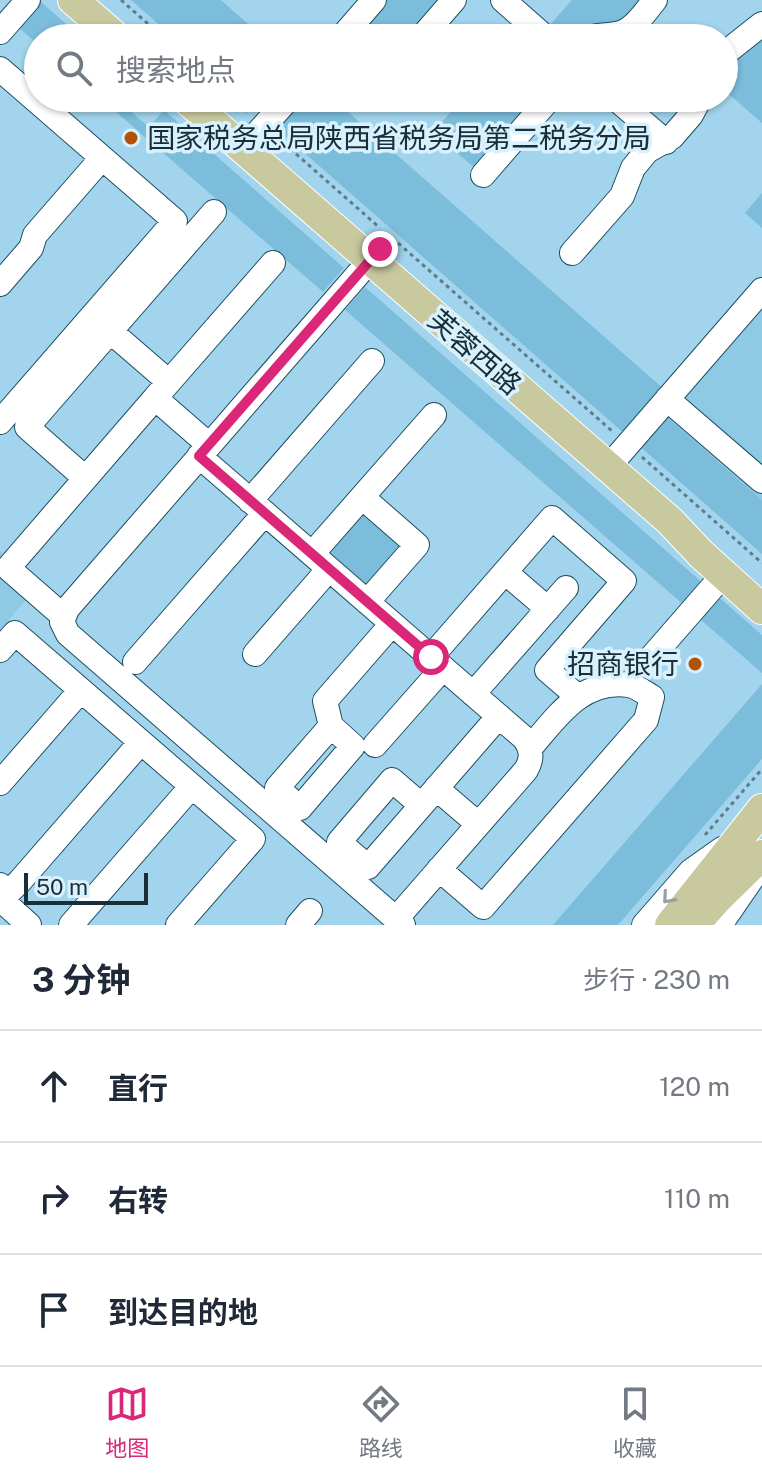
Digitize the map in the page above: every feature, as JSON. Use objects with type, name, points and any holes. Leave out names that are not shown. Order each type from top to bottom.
[{"type":"main road","points":[[73,0],[101,24]]},
{"type":"main road","points":[[96,0],[124,24]]},
{"type":"main road","name":"芙蓉西路","points":[[204,112],[383,246],[622,451],[762,584]]},
{"type":"main road","name":"芙蓉西路","points":[[229,112],[259,132],[383,246],[762,609]]},
{"type":"main road","points":[[670,925],[762,809]]},
{"type":"main road","points":[[694,925],[762,855]]},
{"type":"street","points":[[0,32],[28,0]]},
{"type":"street","points":[[353,24],[374,0]]},
{"type":"street","points":[[433,24],[454,0]]},
{"type":"street","points":[[634,24],[655,0]]},
{"type":"street","points":[[510,3],[532,24]]},
{"type":"street","points":[[738,43],[762,24]]},
{"type":"street","points":[[0,69],[24,90]]},
{"type":"street","points":[[0,422],[175,221],[49,112]]},
{"type":"street","points":[[259,132],[277,112]]},
{"type":"street","points":[[483,175],[538,112]]},
{"type":"street","points":[[631,112],[666,142]]},
{"type":"street","points":[[572,253],[622,196],[633,168],[647,151],[666,142],[693,112]]},
{"type":"street","points":[[0,284],[31,248],[35,235],[102,158]]},
{"type":"street","points":[[85,478],[27,427],[214,212]]},
{"type":"street","points":[[63,616],[383,246]]},
{"type":"street","points":[[110,331],[162,390],[204,451],[257,507],[524,738],[530,748],[530,762],[526,770],[439,869],[400,922],[68,634],[63,616],[8,568],[85,478],[162,390],[273,263]]},
{"type":"street","points":[[622,451],[762,290]]},
{"type":"street","points":[[135,662],[372,361]]},
{"type":"street","points":[[667,399],[762,481]]},
{"type":"street","points":[[255,654],[321,562],[362,497],[434,415]]},
{"type":"street","points":[[362,497],[417,545],[367,602]]},
{"type":"street","points":[[375,745],[505,572],[552,518],[624,581],[547,670],[577,696]]},
{"type":"street","points":[[505,572],[548,609]]},
{"type":"street","points":[[650,659],[724,574]]},
{"type":"street","points":[[473,694],[566,588]]},
{"type":"street","points":[[331,726],[325,701],[392,624]]},
{"type":"street","points":[[0,650],[15,633],[253,839],[178,925]]},
{"type":"street","points":[[439,869],[483,907],[646,720],[652,697],[630,685],[597,687],[577,696],[530,748]]},
{"type":"street","points":[[0,783],[81,690]]},
{"type":"street","points":[[478,824],[429,796],[499,716]]},
{"type":"street","points":[[29,925],[8,906],[1,894],[141,742]]},
{"type":"street","points":[[71,925],[192,786]]},
{"type":"street","points":[[644,925],[691,871],[737,838]]},
{"type":"street","points":[[720,925],[762,862]]},
{"type":"path","points":[[121,0],[148,24]]},
{"type":"path","points":[[244,112],[259,132],[383,246],[622,451],[762,563]]},
{"type":"shaded area","points":[[131,0],[221,0],[248,24],[158,24]]},
{"type":"shaded area","points":[[382,0],[445,0],[424,24],[361,24]]},
{"type":"shaded area","points":[[572,0],[646,0],[626,24],[550,24]]},
{"type":"shaded area","points":[[41,2],[66,24],[24,24],[24,32],[19,28]]},
{"type":"shaded area","points":[[762,38],[762,123],[738,102],[738,58]]},
{"type":"shaded area","points":[[116,112],[131,112],[149,127],[162,112],[166,112],[344,268],[323,292]]},
{"type":"shaded area","points":[[290,112],[348,112],[665,390],[626,435],[276,128]]},
{"type":"shaded area","points":[[451,112],[529,112],[478,171],[433,132]]},
{"type":"shaded area","points":[[762,193],[762,228],[745,213]]},
{"type":"shaded area","points":[[762,278],[762,500],[663,415],[626,435]]},
{"type":"shaded area","points":[[365,287],[762,635],[762,673],[345,310]]},
{"type":"shaded area","points":[[663,414],[762,500],[762,554],[637,444]]},
{"type":"shaded area","points":[[363,513],[401,546],[366,586],[328,553]]},
{"type":"shaded area","points":[[0,551],[39,585],[0,630]]},
{"type":"shaded area","points":[[762,684],[762,759],[618,925],[553,925]]},
{"type":"place","name":"国家税务总局陕西省税务局第二税务分局","points":[[131,138]]},
{"type":"place","name":"招商银行","points":[[695,664]]},
{"type":"route","points":[[380,249],[199,456],[431,657]]}]
